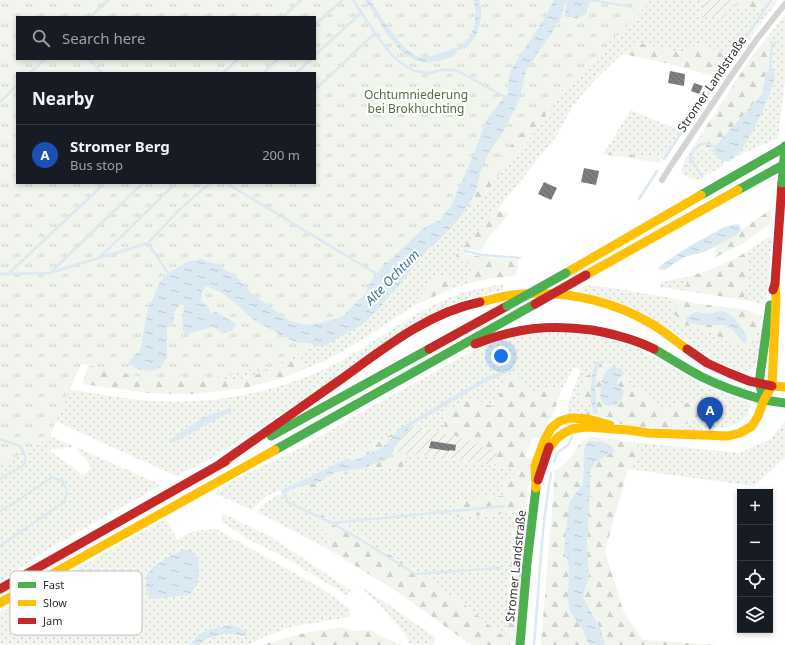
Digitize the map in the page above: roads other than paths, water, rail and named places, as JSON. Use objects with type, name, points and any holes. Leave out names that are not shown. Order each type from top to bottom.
[{"type":"main road","name":"Stromer Landstraße","points":[[764,400],[759,383],[771,325],[774,298],[785,146]]},
{"type":"main road","points":[[32,571],[220,464],[507,306],[785,146]]},
{"type":"main road","points":[[57,571],[785,164]]},
{"type":"main road","points":[[220,464],[356,368],[413,330],[443,314],[470,304],[512,295],[546,293],[594,300],[650,323],[707,363],[749,381],[785,387]]},
{"type":"main road","name":"Stromer Landstraße","points":[[547,451],[557,438],[564,433],[572,429],[586,427],[649,433],[728,436],[740,433],[752,426],[772,386],[771,325]]},
{"type":"main road","points":[[432,362],[477,343],[501,335],[553,327],[581,329],[614,334],[643,344],[701,377],[722,386],[764,400],[785,403]]},
{"type":"main road","name":"Stromer Landstraße","points":[[536,489],[535,466],[544,441],[551,428],[560,422],[570,418],[588,419],[628,430]]},
{"type":"main road","name":"Stromer Landstraße","points":[[520,645],[527,563],[536,489],[552,436],[560,422]]},
{"type":"main road","points":[[0,589],[10,583]]},
{"type":"main road","points":[[0,603],[10,597]]},
{"type":"street","name":"Stromer Landstraße","points":[[662,180],[731,76],[757,39],[785,4]]},
{"type":"water","points":[[365,0],[370,0],[400,42],[415,55],[421,57],[429,56],[454,48],[457,50],[457,53],[451,57],[439,61],[424,63],[407,56],[386,33]]},
{"type":"water","points":[[474,0],[479,0],[481,9],[479,26],[472,42],[464,49],[463,46],[465,41],[472,33],[474,28]]},
{"type":"water","name":"Alte Ochtum","points":[[554,0],[598,0],[633,7],[590,1],[586,13],[576,19],[565,13],[567,2],[565,3],[560,21],[526,71],[519,101],[500,137],[489,152],[480,174],[475,194],[461,216],[435,245],[428,249],[378,310],[363,324],[325,346],[297,343],[254,320],[221,292],[206,286],[202,292],[201,301],[209,307],[210,313],[216,312],[236,324],[232,331],[222,333],[213,327],[186,334],[182,329],[184,305],[180,304],[175,311],[173,322],[167,329],[167,357],[161,367],[151,371],[141,370],[128,364],[140,351],[148,309],[160,282],[168,273],[187,262],[201,259],[218,265],[237,277],[252,294],[290,321],[307,325],[342,317],[366,293],[368,286],[384,263],[389,261],[425,227],[440,220],[452,204],[487,119],[508,92],[508,83],[511,70],[547,14]]},
{"type":"water","points":[[770,68],[773,69],[774,74],[772,87],[753,130],[741,150],[733,159],[726,162],[720,160],[712,150],[762,94],[766,73]]},
{"type":"water","points":[[737,224],[740,225],[741,230],[737,235],[704,252],[684,257],[664,270],[658,269],[661,265],[688,247],[724,227]]},
{"type":"water","points":[[720,311],[728,313],[735,319],[747,338],[746,343],[743,343],[733,330],[724,325],[699,325],[688,322],[685,318],[695,312],[707,314]]},
{"type":"water","points":[[596,361],[600,362],[596,385],[597,415],[593,413],[591,400],[592,375]]},
{"type":"water","points":[[512,367],[514,368],[513,371],[486,382],[414,424],[401,438],[391,457],[381,462],[372,464],[367,468],[336,472],[318,483],[299,487],[282,495],[281,490],[347,458],[352,461],[384,446],[398,430],[412,421],[487,377]]},
{"type":"water","points":[[611,367],[619,368],[623,371],[623,376],[618,379],[618,385],[624,391],[622,398],[616,405],[608,406],[602,403],[600,394],[602,380],[606,371]]},
{"type":"water","points":[[230,408],[232,410],[231,412],[179,440],[172,442],[169,440],[204,417]]},
{"type":"water","points":[[590,441],[598,441],[608,444],[615,452],[607,455],[595,463],[590,471],[587,546],[589,580],[583,597],[601,630],[605,645],[589,645],[583,630],[569,610],[569,568],[564,550],[569,504],[583,483],[584,451],[586,443]]},
{"type":"water","points":[[184,550],[192,551],[198,558],[199,574],[197,585],[189,595],[150,599],[146,589],[147,575],[153,567],[170,556]]},
{"type":"water","points":[[235,625],[246,632],[247,635],[224,634],[214,636],[199,645],[189,645],[199,634],[211,629]]},
{"type":"waterway","points":[[91,16],[108,0]]},
{"type":"waterway","points":[[284,16],[301,0]]},
{"type":"waterway","points":[[316,24],[342,0]]},
{"type":"waterway","points":[[353,0],[390,53],[414,71],[430,73],[441,70],[456,70],[507,98]]},
{"type":"waterway","points":[[725,68],[771,0]]},
{"type":"waterway","points":[[316,54],[362,12]]},
{"type":"waterway","points":[[316,89],[375,33]]},
{"type":"waterway","points":[[770,70],[772,44],[776,43]]},
{"type":"waterway","points":[[455,50],[465,47]]},
{"type":"waterway","points":[[31,72],[44,60]]},
{"type":"waterway","points":[[90,60],[101,72]]},
{"type":"waterway","points":[[224,72],[237,60]]},
{"type":"waterway","points":[[264,72],[277,60]]},
{"type":"waterway","points":[[297,72],[310,60]]},
{"type":"waterway","points":[[701,104],[721,75]]},
{"type":"waterway","points":[[0,102],[16,86]]},
{"type":"waterway","points":[[664,159],[693,115]]},
{"type":"waterway","points":[[702,177],[690,158],[693,152],[699,145],[705,143],[719,147]]},
{"type":"waterway","points":[[639,199],[657,171]]},
{"type":"waterway","points":[[8,274],[104,184]]},
{"type":"waterway","points":[[50,273],[142,184]]},
{"type":"waterway","points":[[99,258],[175,184]]},
{"type":"waterway","points":[[0,274],[50,273],[148,243],[178,211],[209,184]]},
{"type":"waterway","name":"Alte Ochtum","points":[[228,184],[380,276]]},
{"type":"waterway","points":[[148,243],[170,276]]},
{"type":"waterway","points":[[465,251],[482,255],[520,258]]},
{"type":"waterway","points":[[554,462],[557,453],[569,444],[572,436]]},
{"type":"waterway","points":[[0,439],[20,446],[26,457],[24,465],[0,479]]},
{"type":"waterway","points":[[534,645],[543,537],[551,473]]},
{"type":"waterway","points":[[0,511],[52,477],[62,481],[65,486],[67,493],[64,502],[0,546]]},
{"type":"waterway","points":[[284,492],[288,502],[332,523],[504,506]]},
{"type":"waterway","points":[[332,523],[415,574],[500,568]]},
{"type":"place","name":"Stromer Berg","points":[[710,430]]},
{"type":"park label","name":"Ochtumniederung bei Brokhuchting","points":[[416,102]]}]
